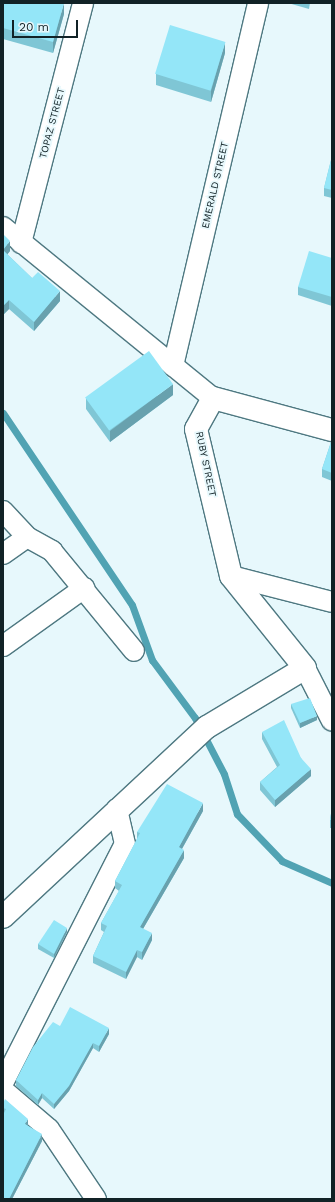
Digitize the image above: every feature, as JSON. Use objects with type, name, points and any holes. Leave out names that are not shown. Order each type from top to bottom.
[{"type":"street","name":"TOPAZ STREET","points":[[21,243],[83,3]]},
{"type":"street","name":"EMERALD STREET","points":[[172,366],[258,3]]},
{"type":"street","points":[[3,227],[213,398],[332,430]]},
{"type":"street","name":"RUBY STREET","points":[[213,398],[196,429],[231,576],[305,668],[332,721]]},
{"type":"street","points":[[3,511],[27,537],[52,551],[84,588],[134,651]]},
{"type":"street","points":[[3,554],[27,537]]},
{"type":"street","points":[[231,576],[332,602]]},
{"type":"street","points":[[3,646],[84,588]]},
{"type":"street","points":[[3,917],[118,809],[179,755],[207,727],[305,668]]},
{"type":"street","points":[[3,1083],[125,844],[118,809]]},
{"type":"street","points":[[3,1090],[49,1129],[96,1199]]},
{"type":"building","points":[[3,3],[64,3],[53,42],[3,28]]},
{"type":"building","points":[[170,25],[225,42],[211,91],[155,74]]},
{"type":"building","points":[[332,156],[332,190],[324,188]]},
{"type":"building","points":[[3,234],[10,241],[3,250]]},
{"type":"building","points":[[3,250],[32,278],[38,272],[60,291],[34,322],[9,300],[3,306]]},
{"type":"building","points":[[309,251],[332,258],[332,297],[298,287]]},
{"type":"building","points":[[149,351],[173,384],[109,431],[85,397]]},
{"type":"building","points":[[332,439],[332,473],[322,469]]},
{"type":"building","points":[[310,698],[317,716],[300,723],[291,704]]},
{"type":"building","points":[[284,720],[301,758],[311,769],[275,800],[260,782],[280,765],[262,732]]},
{"type":"building","points":[[167,784],[203,803],[179,847],[184,850],[140,927],[152,933],[142,952],[137,950],[126,972],[93,956],[107,926],[101,923],[122,885],[115,881],[140,833],[137,832]]},
{"type":"building","points":[[332,807],[332,820],[330,820]]},
{"type":"building","points":[[54,920],[67,928],[54,954],[38,944]]},
{"type":"building","points":[[70,1007],[109,1028],[99,1046],[93,1043],[69,1086],[54,1104],[42,1093],[38,1100],[16,1080],[33,1047],[53,1022],[60,1026]]},
{"type":"building","points":[[5,1099],[28,1119],[25,1124],[42,1134],[9,1199],[3,1199],[3,1115],[6,1109],[3,1108],[3,1103]]},
{"type":"waterway","points":[[3,413],[132,605],[152,660],[195,718],[224,774],[237,814],[282,861],[332,883]]}]
